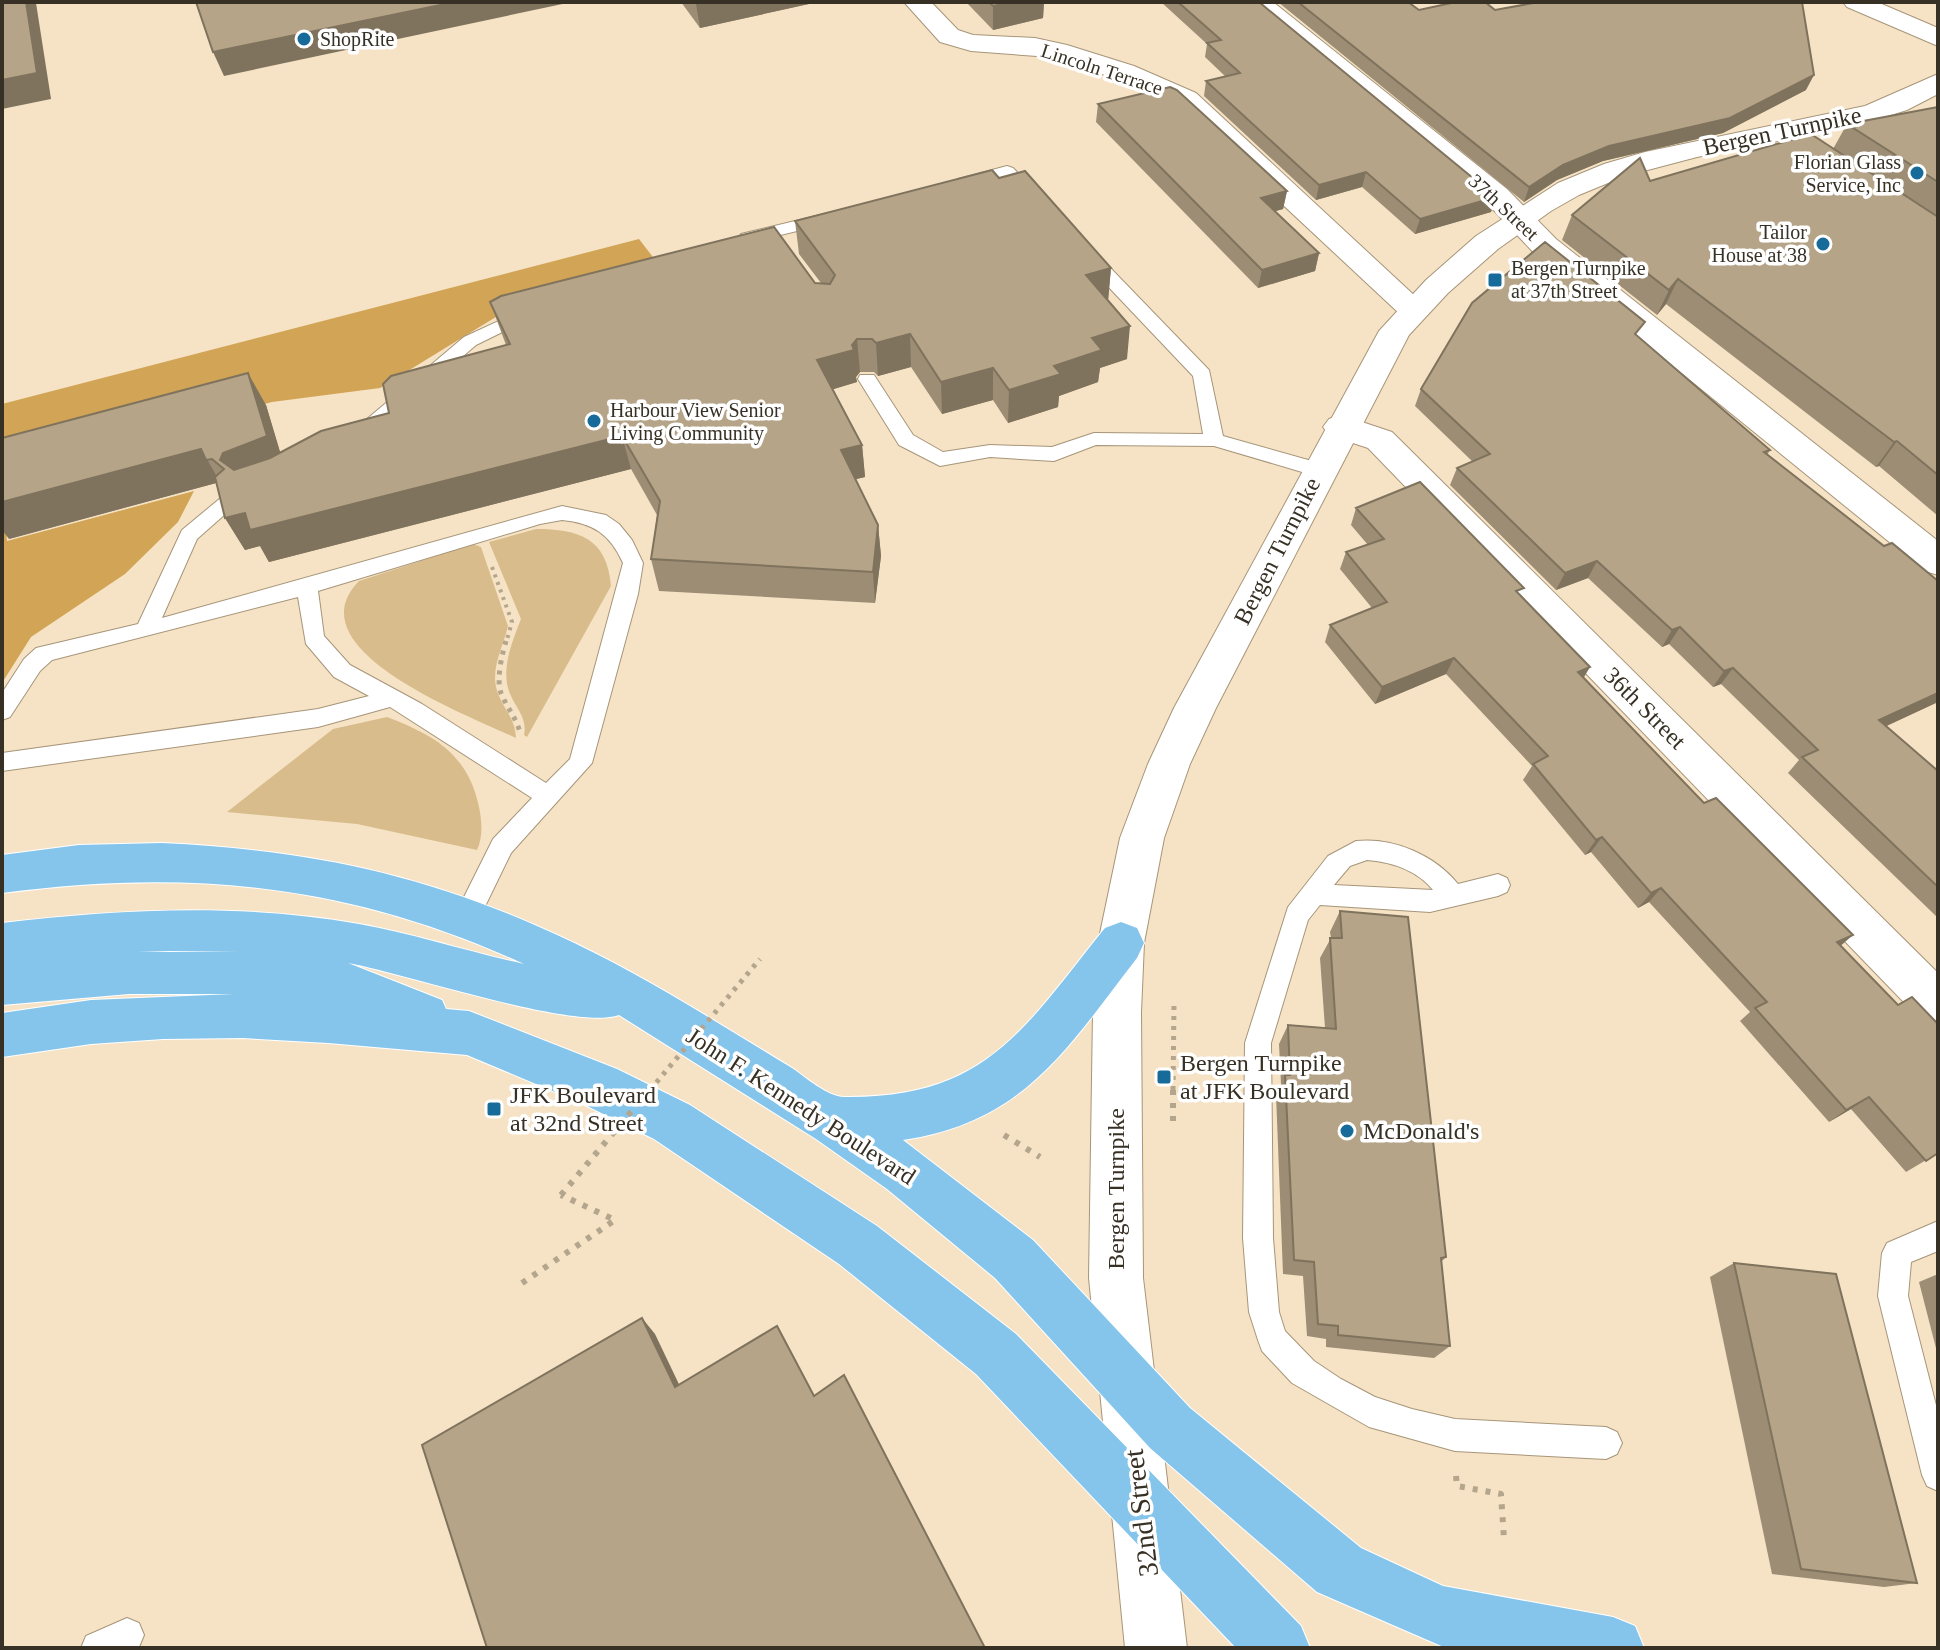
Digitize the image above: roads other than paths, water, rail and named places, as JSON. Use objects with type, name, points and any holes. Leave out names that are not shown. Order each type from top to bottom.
[{"type":"main road","name":"John F. Kennedy Boulevard","points":[[2,874],[79,864],[162,862],[244,866],[318,876],[394,894],[467,917],[540,949],[644,1004],[834,1122],[905,1171],[1014,1259],[1170,1428],[1339,1570],[1440,1616],[1613,1648]]},
{"type":"main road","points":[[2,944],[60,936],[149,930],[294,935],[435,959],[512,983],[644,1004]]},
{"type":"main road","points":[[834,1122],[901,1117],[956,1104],[1000,1081],[1037,1046],[1121,943]]},
{"type":"main road","points":[[2,984],[129,973],[269,973],[341,982],[599,1086],[672,1122],[858,1245],[996,1354],[1279,1648]]},
{"type":"main road","points":[[2,1035],[91,1022],[243,1016],[469,1033]]},
{"type":"street","name":"Lincoln Terrace","points":[[917,2],[949,36],[971,43],[1035,46],[1058,51],[1124,72],[1186,99],[1413,309]]},
{"type":"street","name":"37th Street","points":[[1257,2],[1496,195],[1545,246],[1938,561]]},
{"type":"street","points":[[1856,2],[1938,38]]},
{"type":"street","name":"Bergen Turnpike","points":[[1125,1379],[1116,1278],[1117,1012],[1121,943],[1142,838],[1169,764],[1341,427],[1395,331],[1413,309],[1519,218],[1571,188],[1609,172],[1663,157],[1891,106],[1920,94],[1938,82]]},
{"type":"street","points":[[1782,132],[1812,153]]},
{"type":"street","name":"36th Street","points":[[1341,427],[1380,440],[1938,1005]]},
{"type":"street","name":"32nd Street","points":[[1125,1379],[1156,1648]]},
{"type":"lane","points":[[949,186],[1007,171],[1051,216]]},
{"type":"lane","points":[[729,241],[777,240],[846,214]]},
{"type":"lane","points":[[1072,238],[1202,374],[1214,440]]},
{"type":"lane","points":[[341,448],[371,428],[403,395],[470,341],[511,319],[543,308]]},
{"type":"lane","points":[[867,379],[906,440],[940,459],[990,451],[1054,454],[1094,439],[1214,440],[1319,470]]},
{"type":"lane","points":[[146,630],[189,535],[230,501]]},
{"type":"lane","points":[[2,711],[32,665],[44,654],[307,587],[539,517],[562,513],[599,520],[612,529],[625,545],[633,563],[580,763],[502,846],[467,917]]},
{"type":"lane","points":[[307,587],[314,638],[342,671],[393,698],[549,797]]},
{"type":"lane","points":[[2,762],[318,718],[393,698]]},
{"type":"lane","points":[[1453,896],[1433,873],[1393,854],[1361,851],[1348,854],[1338,863],[1297,915],[1258,1043],[1258,1238],[1266,1323],[1273,1340],[1303,1372],[1369,1411],[1455,1435],[1606,1443]]},
{"type":"lane","points":[[1314,894],[1430,901],[1498,885]]},
{"type":"lane","points":[[1938,1236],[1897,1253],[1893,1296],[1938,1475]]},
{"type":"place","name":"ShopRite","points":[[304,39]]},
{"type":"place","name":"Florian Glass Service, Inc","points":[[1917,173]]},
{"type":"place","name":"Tailor House at 38","points":[[1823,244]]},
{"type":"place","name":"Bergen Turnpike at 37th Street","points":[[1495,280]]},
{"type":"place","name":"Harbour View Senior Living Community","points":[[594,421]]},
{"type":"place","name":"Bergen Turnpike at JFK Boulevard","points":[[1164,1077]]},
{"type":"place","name":"JFK Boulevard at 32nd Street","points":[[494,1109]]},
{"type":"place","name":"McDonald's","points":[[1347,1131]]}]
